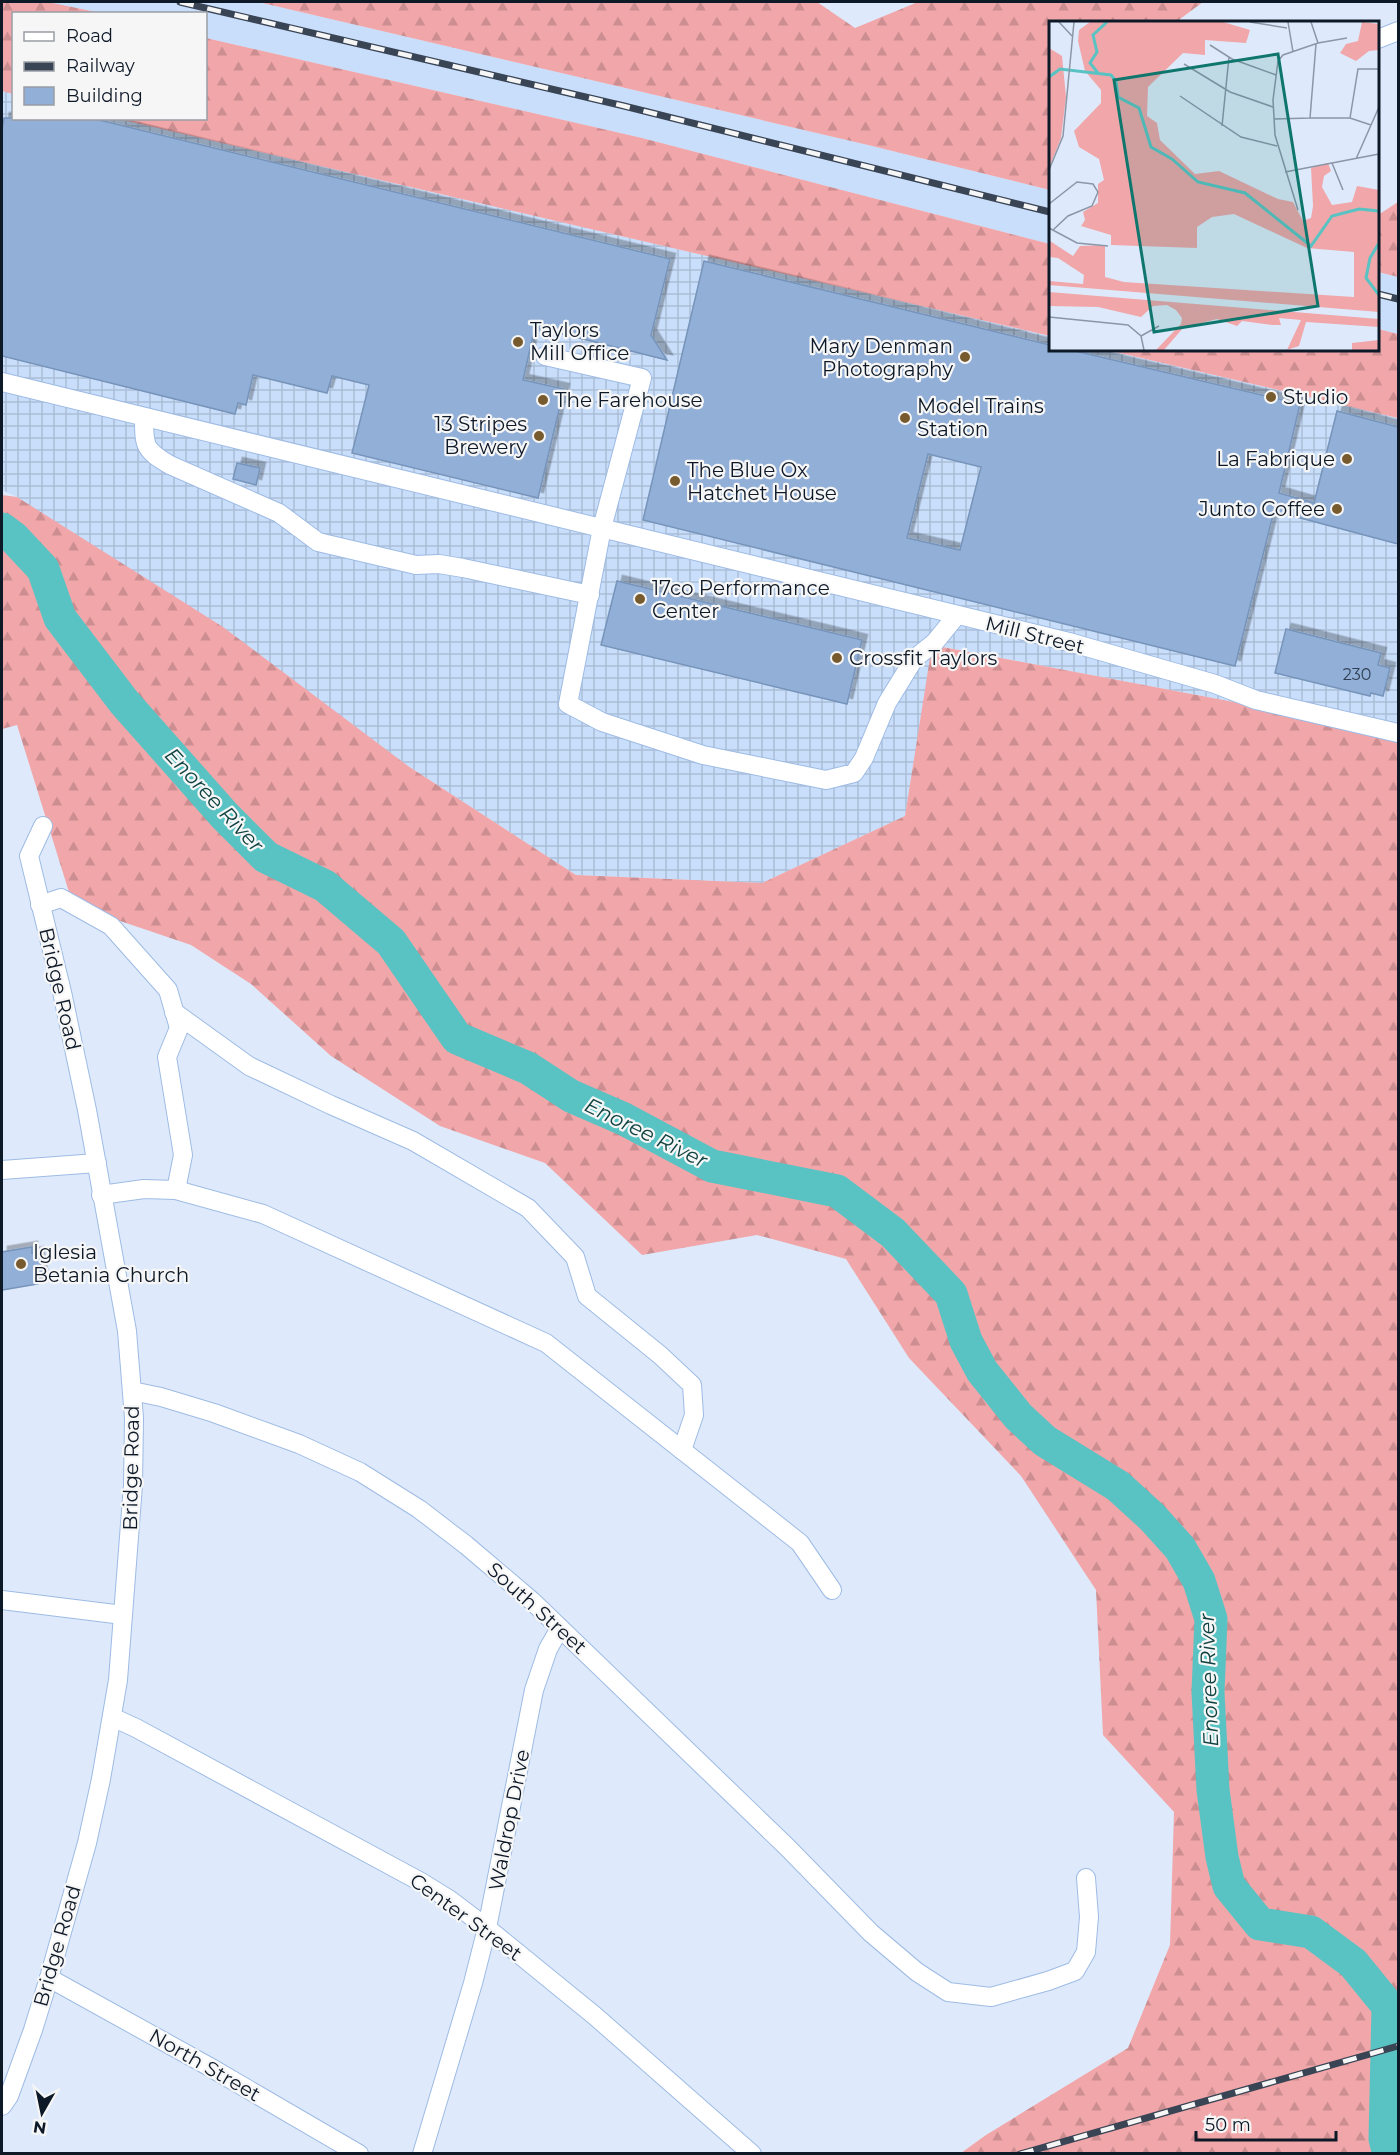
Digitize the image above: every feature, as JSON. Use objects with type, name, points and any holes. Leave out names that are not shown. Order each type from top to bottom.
[{"type":"street","points":[[1379,38],[1398,31]]},
{"type":"street","points":[[545,356],[642,378],[602,528],[567,704],[602,722],[703,755],[826,780],[854,772],[864,758],[887,703],[914,660],[935,642],[957,615]]},
{"type":"street","name":"Mill Street","points":[[2,382],[1069,642],[1215,684],[1267,703],[1398,733]]},
{"type":"street","points":[[144,417],[144,442],[153,456],[279,513],[318,542],[416,565],[439,564],[463,568],[590,595]]},
{"type":"street","name":"Bridge Road","points":[[2,2106],[9,2096],[49,1978],[87,1843],[118,1680],[133,1485],[134,1418],[127,1331],[101,1196],[97,1163],[64,1002],[29,856],[43,826]]},
{"type":"street","points":[[40,904],[61,898],[111,926],[168,990],[178,1028],[166,1057],[183,1155],[176,1190]]},
{"type":"street","points":[[174,1012],[249,1066],[413,1141],[528,1208],[575,1257],[587,1296],[660,1355],[692,1385],[694,1415],[682,1450]]},
{"type":"street","points":[[2,1170],[97,1163]]},
{"type":"street","points":[[101,1196],[144,1189],[176,1190],[263,1214],[546,1343],[800,1543],[832,1590]]},
{"type":"street","name":"South Street","points":[[132,1391],[161,1397],[258,1428],[360,1472],[419,1509],[466,1545],[560,1628],[787,1847],[871,1933],[916,1972],[948,1992],[991,1997],[1048,1982],[1075,1971],[1086,1952],[1089,1917],[1086,1878]]},
{"type":"street","points":[[2,1600],[123,1615]]},
{"type":"street","name":"Waldrop Drive","points":[[422,2154],[487,1928],[534,1690],[548,1649],[560,1628]]},
{"type":"street","name":"Center Street","points":[[112,1717],[421,1882],[487,1928],[595,2016],[752,2154]]},
{"type":"street","name":"North Street","points":[[49,1978],[359,2154]]},
{"type":"shaded area","points":[[48,2],[258,2],[868,145],[1049,190],[1049,244],[642,138],[207,38],[207,12],[96,12]]},
{"type":"shaded area","points":[[2,91],[12,94],[12,120],[123,120],[1049,336],[1049,351],[1111,351],[1398,418],[1398,733],[933,645],[905,816],[762,883],[576,875],[408,766],[17,497],[2,490]]},
{"type":"shaded area","points":[[1379,272],[1398,277],[1398,334],[1379,329]]},
{"type":"green space","points":[[2,2],[48,2],[96,12],[12,12],[12,94],[2,91]]},
{"type":"green space","points":[[258,2],[817,2],[855,28],[918,2],[1203,2],[1177,21],[1049,21],[1049,190]]},
{"type":"green space","points":[[207,38],[642,138],[1049,244],[1049,336],[123,120],[207,120]]},
{"type":"green space","points":[[1398,202],[1398,277],[1379,272],[1379,214]]},
{"type":"green space","points":[[1379,329],[1398,334],[1398,418],[1111,351],[1379,351]]},
{"type":"green space","points":[[2,495],[17,497],[223,627],[408,766],[576,875],[762,883],[905,816],[932,645],[1398,733],[1398,2153],[961,2153],[986,2135],[1128,2048],[1170,1945],[1174,1812],[1103,1735],[1096,1590],[1021,1476],[909,1358],[846,1259],[757,1235],[642,1255],[545,1163],[440,1126],[331,1056],[251,984],[191,945],[73,905],[17,725],[2,729]]},
{"type":"building","points":[[4,118],[12,118],[12,120],[99,120],[670,259],[651,335],[667,360],[535,327],[523,380],[564,389],[538,498],[352,453],[369,385],[332,376],[327,393],[253,375],[246,405],[238,403],[235,414],[2,356],[2,130]]},
{"type":"building","points":[[704,261],[1049,345],[1049,351],[1075,351],[1300,404],[1279,493],[1314,503],[1337,411],[1398,427],[1398,544],[1274,511],[1235,666],[643,520]],"holes":[[[928,454],[981,467],[960,550],[907,538]]]},
{"type":"building","points":[[237,463],[260,468],[256,485],[233,479]]},
{"type":"building","points":[[617,581],[862,640],[847,704],[601,645]]},
{"type":"building","points":[[1286,629],[1381,653],[1378,665],[1390,668],[1383,696],[1371,693],[1370,696],[1275,673]]},
{"type":"building","name":"Iglesia Betania Church","points":[[32,1247],[32,1253],[38,1252],[42,1276],[37,1277],[38,1284],[2,1290],[2,1252]]},
{"type":"waterway","name":"Enoree River","points":[[2,529],[14,538],[43,569],[60,618],[124,702],[225,816],[266,857],[325,886],[391,942],[457,1038],[528,1068],[571,1096],[624,1119],[712,1166],[837,1191],[893,1233],[951,1294],[966,1341],[982,1371],[1018,1416],[1045,1441],[1118,1486],[1152,1517],[1180,1548],[1199,1581],[1211,1619],[1208,1692],[1213,1790],[1222,1857],[1229,1886],[1260,1924],[1311,1932],[1353,1963],[1388,2006],[1385,2139],[1389,2154]]},
{"type":"railway","points":[[180,2],[624,106],[1049,212]]},
{"type":"railway","points":[[1379,294],[1398,299]]},
{"type":"railway","points":[[1020,2154],[1398,2046]]},
{"type":"place","name":"Taylors Mill Office","points":[[518,342]]},
{"type":"place","name":"Mary Denman Photography","points":[[965,357]]},
{"type":"place","name":"Studio","points":[[1271,397]]},
{"type":"place","name":"The Farehouse","points":[[543,400]]},
{"type":"place","name":"Model Trains Station","points":[[905,418]]},
{"type":"place","name":"13 Stripes Brewery","points":[[539,436]]},
{"type":"place","name":"La Fabrique","points":[[1347,459]]},
{"type":"place","name":"The Blue Ox Hatchet House","points":[[675,481]]},
{"type":"place","name":"Junto Coffee","points":[[1337,509]]},
{"type":"place","name":"17co Performance Center","points":[[640,599]]},
{"type":"place","name":"Crossfit Taylors","points":[[837,658]]},
{"type":"place","name":"Iglesia Betania Church","points":[[21,1264]]}]
